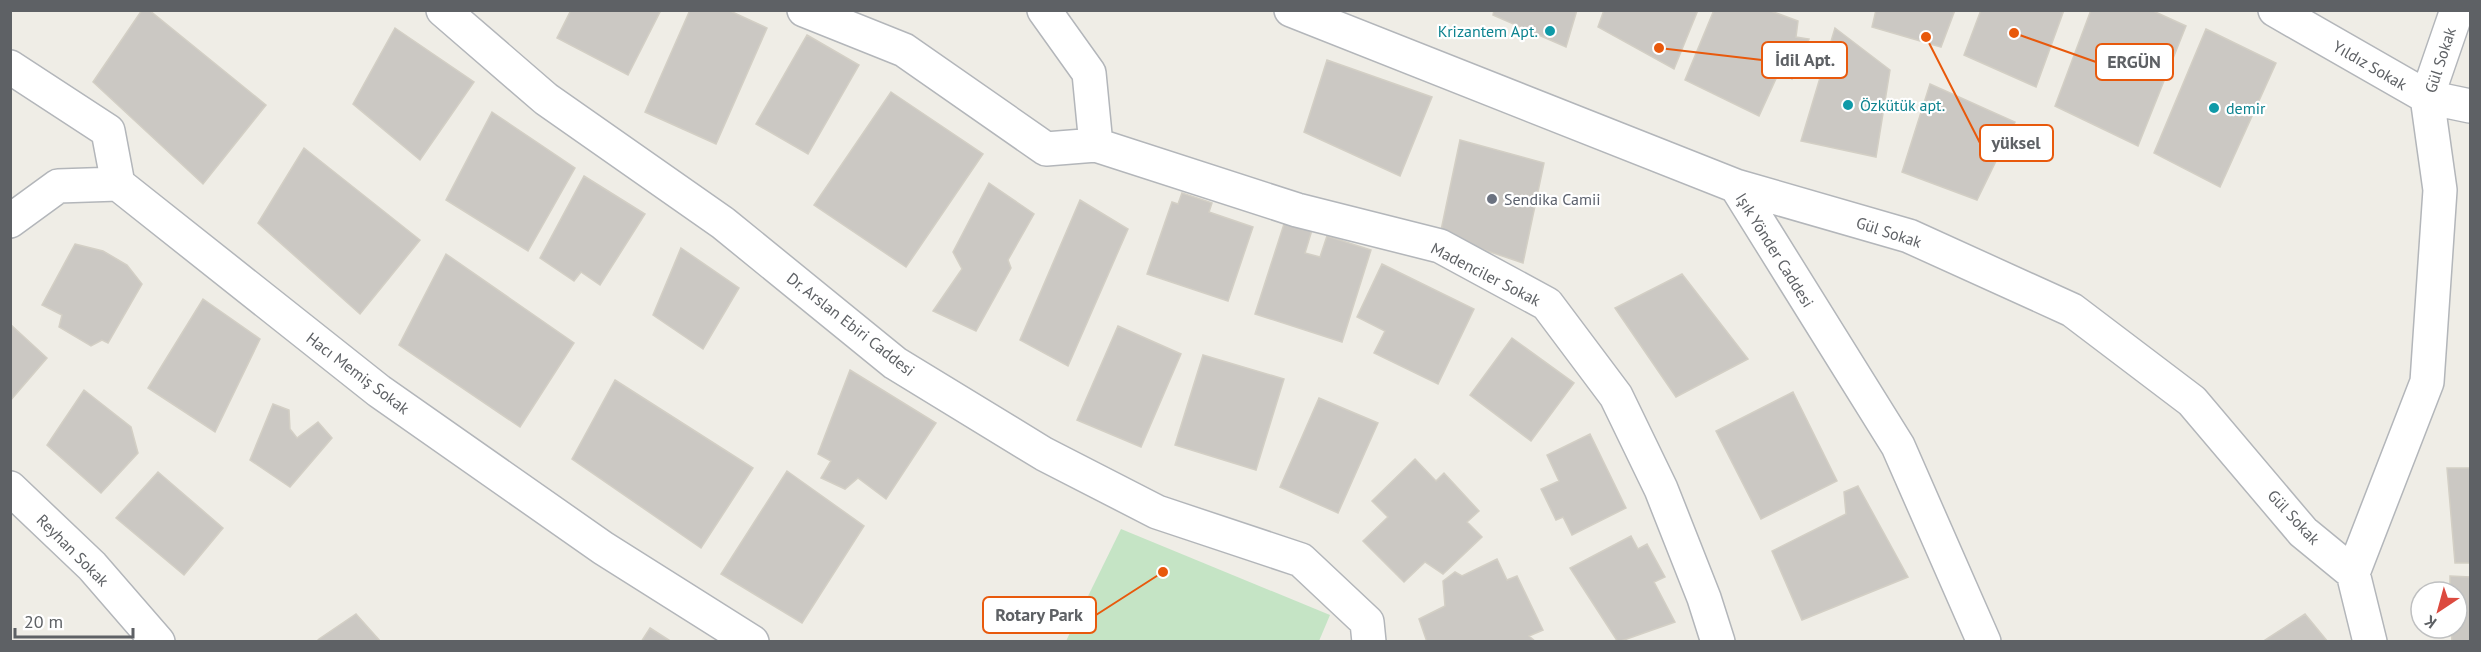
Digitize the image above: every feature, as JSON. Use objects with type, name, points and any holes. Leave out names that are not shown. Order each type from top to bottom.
[{"type":"street","name":"Dr. Arslan Ebiri Caddesi","points":[[443,10],[546,99],[723,223],[895,363],[1044,454],[1157,512],[1301,560],[1367,622],[1369,642]]},
{"type":"street","points":[[804,10],[904,50],[1046,149],[1096,145],[1089,73],[1044,10]]},
{"type":"street","name":"Işık Yönder Caddesi","points":[[1291,10],[1736,186],[1898,446],[1984,642]]},
{"type":"street","name":"Yıldız Sokak","points":[[2275,10],[2427,97],[2470,106]]},
{"type":"street","name":"Gül Sokak","points":[[1736,186],[1909,236],[2072,310],[2192,401],[2303,532],[2353,573],[2427,382],[2440,190],[2427,97],[2457,10]]},
{"type":"street","points":[[10,67],[108,131],[118,184],[58,186],[10,221]]},
{"type":"street","name":"Madenciler Sokak","points":[[1096,145],[1297,210],[1440,246],[1547,304],[1616,396],[1661,489],[1704,598],[1718,642]]},
{"type":"street","name":"Hacı Memiş Sokak","points":[[118,184],[379,391],[603,548],[752,642]]},
{"type":"street","name":"Reyhan Sokak","points":[[10,488],[92,566],[158,642]]},
{"type":"street","points":[[2353,573],[2370,642]]},
{"type":"green space","points":[[1121,529],[1330,615],[1319,641],[1066,641]]},
{"type":"building","points":[[142,10],[149,10],[266,105],[203,184],[93,82]]},
{"type":"building","points":[[571,10],[661,10],[628,75],[557,38]]},
{"type":"building","points":[[690,10],[728,10],[767,28],[716,144],[645,112]]},
{"type":"building","name":"Krizantem Apt.","points":[[1494,10],[1577,10],[1566,47],[1493,15]]},
{"type":"building","points":[[1604,10],[1698,10],[1674,69],[1598,27]]},
{"type":"building","points":[[1714,10],[1768,10],[1798,21],[1796,37],[1809,39],[1792,79],[1780,70],[1759,116],[1685,80]]},
{"type":"building","points":[[1876,10],[1955,10],[1941,47],[1872,27]]},
{"type":"building","points":[[1981,10],[2064,10],[2036,87],[1964,55]]},
{"type":"building","points":[[2091,10],[2151,10],[2186,26],[2138,146],[2055,106]]},
{"type":"building","points":[[395,28],[474,82],[420,160],[353,104]]},
{"type":"building","name":"Özkütük apt.","points":[[1835,28],[1890,70],[1876,157],[1801,141]]},
{"type":"building","name":"demir","points":[[2206,29],[2276,63],[2220,187],[2154,153]]},
{"type":"building","points":[[807,35],[859,65],[808,154],[756,124]]},
{"type":"building","points":[[1327,60],[1432,97],[1400,176],[1304,132]]},
{"type":"building","points":[[1930,84],[2015,122],[1977,200],[1902,172]]},
{"type":"building","points":[[891,92],[983,154],[906,267],[814,205]]},
{"type":"building","points":[[492,112],[575,168],[528,251],[446,200]]},
{"type":"building","name":"Sendika Camii","points":[[1460,140],[1544,163],[1523,263],[1440,235]]},
{"type":"building","points":[[304,148],[420,240],[360,314],[258,223]]},
{"type":"building","points":[[584,176],[645,214],[600,285],[581,272],[574,281],[540,258]]},
{"type":"building","points":[[989,183],[1034,214],[1008,260],[1011,268],[976,331],[933,311],[962,269],[953,252]]},
{"type":"building","points":[[1182,193],[1212,203],[1209,212],[1253,227],[1228,301],[1147,274],[1172,202],[1178,204]]},
{"type":"building","points":[[1080,200],[1128,229],[1068,366],[1020,340]]},
{"type":"building","points":[[1285,221],[1312,230],[1305,253],[1320,257],[1327,236],[1371,250],[1342,342],[1255,314]]},
{"type":"building","points":[[75,244],[103,251],[127,265],[142,284],[108,343],[102,340],[91,346],[59,327],[62,315],[42,305]]},
{"type":"building","points":[[681,248],[739,288],[703,349],[653,315]]},
{"type":"building","points":[[446,254],[574,343],[520,427],[399,345]]},
{"type":"building","points":[[1382,264],[1474,309],[1438,384],[1374,353],[1385,331],[1357,317]]},
{"type":"building","points":[[1682,274],[1748,359],[1676,397],[1615,308]]},
{"type":"building","points":[[203,299],[260,339],[215,432],[148,388]]},
{"type":"building","points":[[10,324],[47,358],[10,401]]},
{"type":"building","points":[[1118,326],[1181,354],[1141,447],[1077,420]]},
{"type":"building","points":[[1512,338],[1574,383],[1531,441],[1470,395]]},
{"type":"building","points":[[1203,355],[1284,379],[1256,470],[1175,445]]},
{"type":"building","points":[[850,370],[936,423],[886,499],[858,478],[845,489],[821,478],[831,461],[818,454]]},
{"type":"building","points":[[615,380],[753,468],[701,548],[572,459]]},
{"type":"building","points":[[84,390],[131,427],[138,453],[101,493],[47,445]]},
{"type":"building","points":[[1793,392],[1837,481],[1761,519],[1716,431]]},
{"type":"building","points":[[1319,398],[1378,423],[1338,513],[1280,487]]},
{"type":"building","points":[[273,404],[289,410],[290,429],[297,438],[318,422],[332,438],[290,487],[250,460]]},
{"type":"building","points":[[1590,434],[1626,508],[1572,535],[1563,517],[1556,520],[1541,489],[1559,481],[1547,455]]},
{"type":"building","points":[[1415,459],[1436,481],[1444,473],[1479,511],[1467,522],[1482,537],[1443,574],[1425,562],[1404,582],[1363,541],[1388,517],[1372,501]]},
{"type":"building","points":[[2447,468],[2470,468],[2470,563],[2455,563]]},
{"type":"building","points":[[787,471],[864,526],[802,623],[721,574]]},
{"type":"building","points":[[158,472],[223,528],[184,575],[116,518]]},
{"type":"building","points":[[1858,486],[1908,577],[1802,620],[1772,551],[1846,514],[1844,492]]},
{"type":"building","points":[[1631,536],[1638,549],[1647,544],[1665,577],[1654,582],[1675,622],[1618,642],[1570,568]]},
{"type":"building","points":[[1497,559],[1507,580],[1517,576],[1543,630],[1529,636],[1536,642],[1427,642],[1419,619],[1445,606],[1443,581],[1455,572],[1462,576]]},
{"type":"building","points":[[2450,576],[2470,577],[2470,642],[2452,642],[2452,640],[2469,640],[2469,580],[2450,580]]},
{"type":"building","points":[[356,614],[381,642],[316,642],[319,639]]},
{"type":"building","points":[[2305,614],[2328,642],[2262,642]]},
{"type":"building","points":[[650,628],[672,642],[641,642]]},
{"type":"place","name":"Krizantem Apt.","points":[[1550,31]]},
{"type":"place","name":"ERGÜN","points":[[2014,33]]},
{"type":"place","name":"yüksel","points":[[1926,37]]},
{"type":"place","name":"İdil Apt.","points":[[1659,48]]},
{"type":"place","name":"Özkütük apt.","points":[[1848,105]]},
{"type":"place","name":"demir","points":[[2214,108]]},
{"type":"place","name":"Sendika Camii","points":[[1492,199]]},
{"type":"place","name":"Rotary Park","points":[[1163,572]]}]
